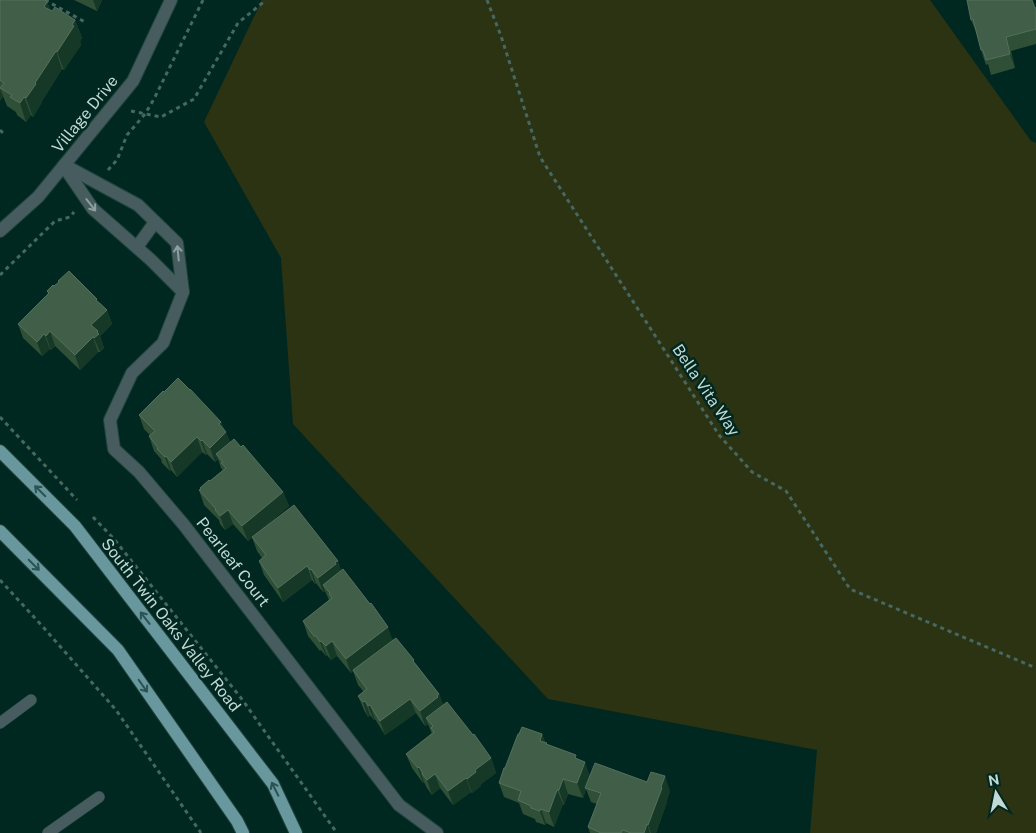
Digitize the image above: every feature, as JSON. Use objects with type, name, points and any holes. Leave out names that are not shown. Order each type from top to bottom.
[{"type":"main road","name":"South Twin Oaks Valley Road","points":[[0,451],[75,526],[273,784],[296,833]]},
{"type":"main road","points":[[0,531],[118,650],[237,821],[243,833]]},
{"type":"street","name":"Village Drive","points":[[0,230],[38,197],[133,81],[171,0]]},
{"type":"street","points":[[64,166],[138,205],[177,243],[183,292]]},
{"type":"street","points":[[64,166],[93,209],[151,260],[183,292]]},
{"type":"street","points":[[136,247],[155,222]]},
{"type":"street","name":"Pearleaf Court","points":[[183,292],[163,342],[132,373],[110,420],[114,450],[139,472],[184,525],[399,805],[437,833]]},
{"type":"lane","points":[[0,723],[31,700]]},
{"type":"lane","points":[[48,833],[98,797]]},
{"type":"path","points":[[45,0],[84,22]]},
{"type":"path","points":[[98,183],[116,160],[127,135],[145,114],[203,0]]},
{"type":"path","points":[[111,108],[162,117],[194,99],[238,23],[266,0]]},
{"type":"path","name":"Bella Vita Way","points":[[487,0],[501,36],[540,157],[718,435],[752,472],[786,491],[850,589],[1036,668]]},
{"type":"path","points":[[0,130],[4,134]]},
{"type":"path","points":[[0,275],[55,221],[70,217],[86,198]]},
{"type":"path","points":[[0,417],[80,503]]},
{"type":"path","points":[[87,510],[114,539],[241,698],[337,833]]},
{"type":"path","points":[[0,580],[116,710],[200,833]]},
{"type":"green space","points":[[262,0],[930,0],[1031,141],[1036,143],[1036,833],[810,833],[817,750],[548,699],[293,424],[281,258],[204,122]]},
{"type":"building","points":[[0,0],[45,0],[47,2],[44,7],[52,11],[55,7],[75,20],[72,25],[74,26],[36,84],[20,103],[10,97],[12,95],[0,88],[4,83],[0,80]]},
{"type":"building","points":[[967,0],[1032,0],[1036,8],[1036,29],[1006,37],[1010,54],[986,60],[983,50],[981,50],[973,19],[971,20]]},
{"type":"building","points":[[69,271],[107,310],[91,325],[99,334],[93,337],[75,355],[50,331],[46,336],[44,334],[37,342],[18,324],[49,293],[47,291]]},
{"type":"building","points":[[178,378],[221,422],[219,424],[226,432],[210,448],[197,437],[171,462],[157,449],[149,436],[155,431],[139,415]]},
{"type":"building","points":[[234,439],[241,447],[243,445],[283,492],[242,526],[228,510],[220,516],[199,490],[226,468],[216,454]]},
{"type":"building","points":[[294,505],[338,561],[318,578],[307,566],[278,588],[259,561],[266,555],[252,537]]},
{"type":"building","points":[[343,569],[388,627],[346,659],[332,641],[326,646],[320,642],[303,621],[332,598],[323,585]]},
{"type":"building","points":[[396,638],[439,694],[438,697],[420,711],[410,699],[380,721],[370,705],[368,706],[358,696],[367,689],[353,670]]},
{"type":"building","points":[[447,702],[491,758],[475,770],[476,772],[467,779],[448,791],[435,774],[427,780],[419,767],[406,754],[434,732],[431,728],[433,726],[426,718]]},
{"type":"building","points":[[522,727],[542,734],[540,741],[576,755],[575,758],[585,762],[577,783],[563,779],[549,812],[531,808],[531,806],[518,800],[521,791],[499,783]]},
{"type":"building","points":[[595,763],[647,782],[651,772],[665,776],[644,833],[631,833],[622,830],[621,833],[601,833],[588,827],[601,793],[585,788]]}]
